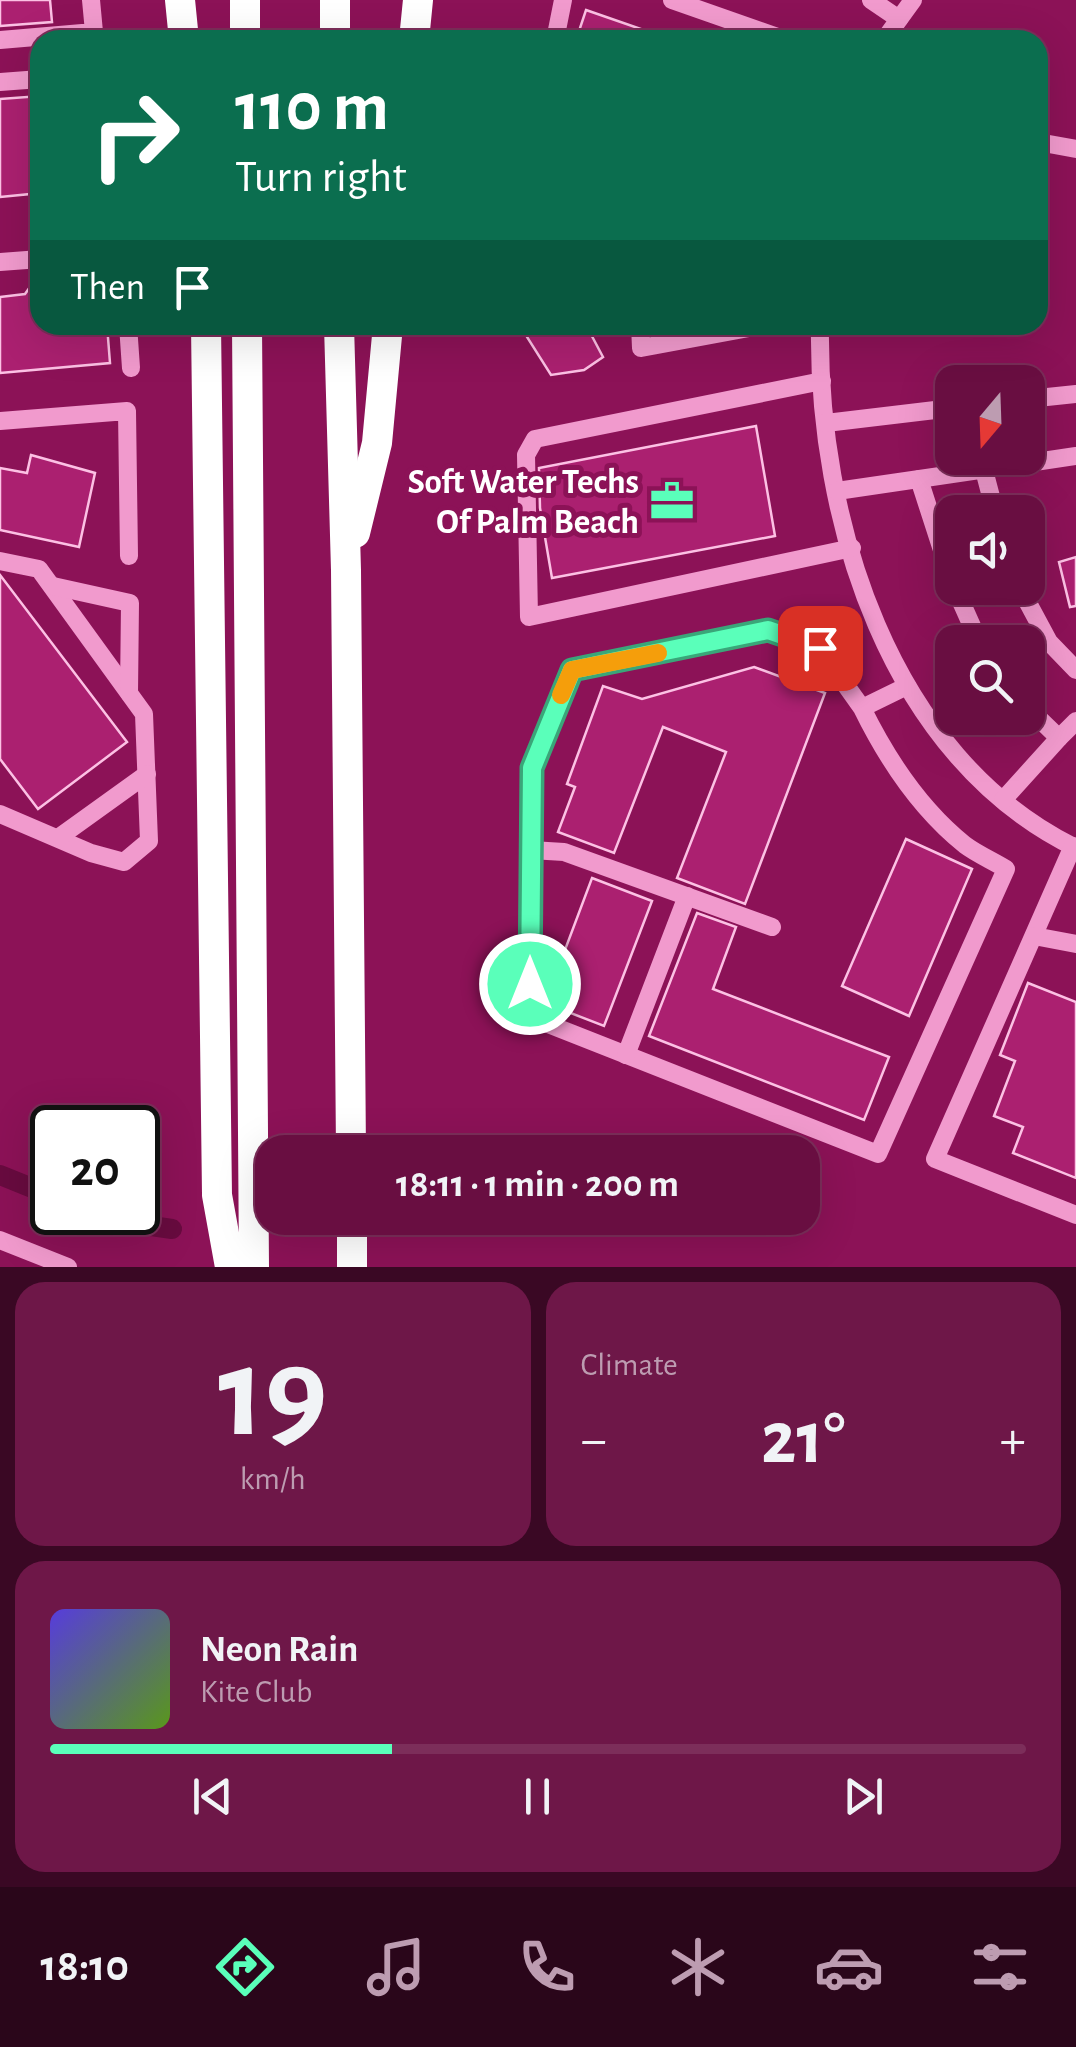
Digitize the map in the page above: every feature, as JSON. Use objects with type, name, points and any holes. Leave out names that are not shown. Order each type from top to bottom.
[{"type":"highway","points":[[180,0],[183,30]]},
{"type":"highway","points":[[245,0],[245,30]]},
{"type":"highway","points":[[335,0],[335,30]]},
{"type":"highway","points":[[415,30],[418,0]]},
{"type":"highway","points":[[206,335],[217,1195],[230,1267]]},
{"type":"highway","points":[[247,335],[254,1267]]},
{"type":"highway","points":[[339,335],[346,570],[351,1135]]},
{"type":"highway","points":[[346,570],[377,444],[387,335]]},
{"type":"highway","points":[[352,1235],[352,1267]]},
{"type":"street","points":[[91,0],[94,30]]},
{"type":"street","points":[[557,30],[563,0]]},
{"type":"street","points":[[672,0],[758,30]]},
{"type":"street","points":[[871,0],[899,19]]},
{"type":"street","points":[[891,30],[912,0]]},
{"type":"street","points":[[0,40],[30,37]]},
{"type":"street","points":[[0,82],[30,80]]},
{"type":"street","points":[[1048,144],[1076,149]]},
{"type":"street","points":[[0,262],[30,260]]},
{"type":"street","points":[[129,335],[132,368]]},
{"type":"street","points":[[640,335],[640,348],[711,335]]},
{"type":"street","points":[[820,335],[826,423],[837,491],[882,636],[907,686],[962,761],[1003,800],[1074,847],[936,1160],[1076,1215]]},
{"type":"street","points":[[822,381],[535,439],[526,454],[529,617],[852,548]]},
{"type":"street","points":[[1045,397],[1076,394]]},
{"type":"street","points":[[826,423],[935,410]]},
{"type":"street","points":[[0,421],[127,411],[129,556]]},
{"type":"street","points":[[1045,461],[1076,456]]},
{"type":"street","points":[[837,491],[948,475]]},
{"type":"street","points":[[920,479],[935,525]]},
{"type":"street","points":[[0,561],[39,569],[144,714],[150,841],[124,862],[92,853],[0,814]]},
{"type":"street","points":[[53,586],[130,604],[129,693]]},
{"type":"street","points":[[1029,605],[1048,642],[1076,670]]},
{"type":"street","points":[[768,630],[820,648],[862,708],[888,761],[926,805],[966,845],[1006,869],[878,1154],[530,1017],[532,768],[572,670],[768,630]]},
{"type":"street","points":[[862,708],[907,686]]},
{"type":"street","points":[[1003,800],[1076,721]]},
{"type":"street","points":[[1045,725],[1058,738]]},
{"type":"street","points":[[58,838],[147,774]]},
{"type":"street","points":[[531,850],[564,852],[772,927]]},
{"type":"street","points":[[626,1054],[687,896]]},
{"type":"street","points":[[1034,936],[1076,944]]},
{"type":"street","points":[[0,1240],[68,1267]]},
{"type":"building","points":[[0,0],[50,0],[52,22],[0,26]]},
{"type":"building","points":[[586,10],[644,30],[579,30]]},
{"type":"building","points":[[30,97],[30,194],[0,197],[0,99]]},
{"type":"building","points":[[30,287],[30,335],[108,335],[110,363],[0,373],[0,297],[25,294]]},
{"type":"building","points":[[591,335],[603,357],[584,370],[551,375],[527,337]]},
{"type":"building","points":[[756,426],[775,536],[552,578],[540,508],[539,468]]},
{"type":"building","points":[[31,455],[95,473],[79,547],[0,530],[0,468],[27,473]]},
{"type":"building","points":[[1076,557],[1076,606],[1070,607],[1059,562]]},
{"type":"building","points":[[0,575],[127,742],[38,809],[0,759]]},
{"type":"building","points":[[754,667],[825,693],[745,904],[677,878],[726,752],[663,727],[614,853],[558,832],[575,787],[567,784],[603,686],[642,699]]},
{"type":"building","points":[[906,839],[972,869],[909,1016],[842,986]]},
{"type":"building","points":[[592,878],[652,901],[604,1026],[545,1003]]},
{"type":"building","points":[[697,913],[736,927],[713,989],[889,1057],[864,1120],[649,1036]]},
{"type":"building","points":[[1028,983],[1076,1002],[1076,1178],[1013,1153],[1023,1127],[994,1116],[1015,1061],[1000,1055]]},
{"type":"waterway","points":[[0,1175],[30,1187]]},
{"type":"waterway","points":[[160,1227],[172,1229]]},
{"type":"slow traffic","points":[[561,695],[572,670],[658,653]]},
{"type":"place","name":"Soft Water Techs Of Palm Beach","points":[[672,501]]},
{"type":"route","points":[[530,984],[532,768],[572,670],[768,630],[820,648]]}]
